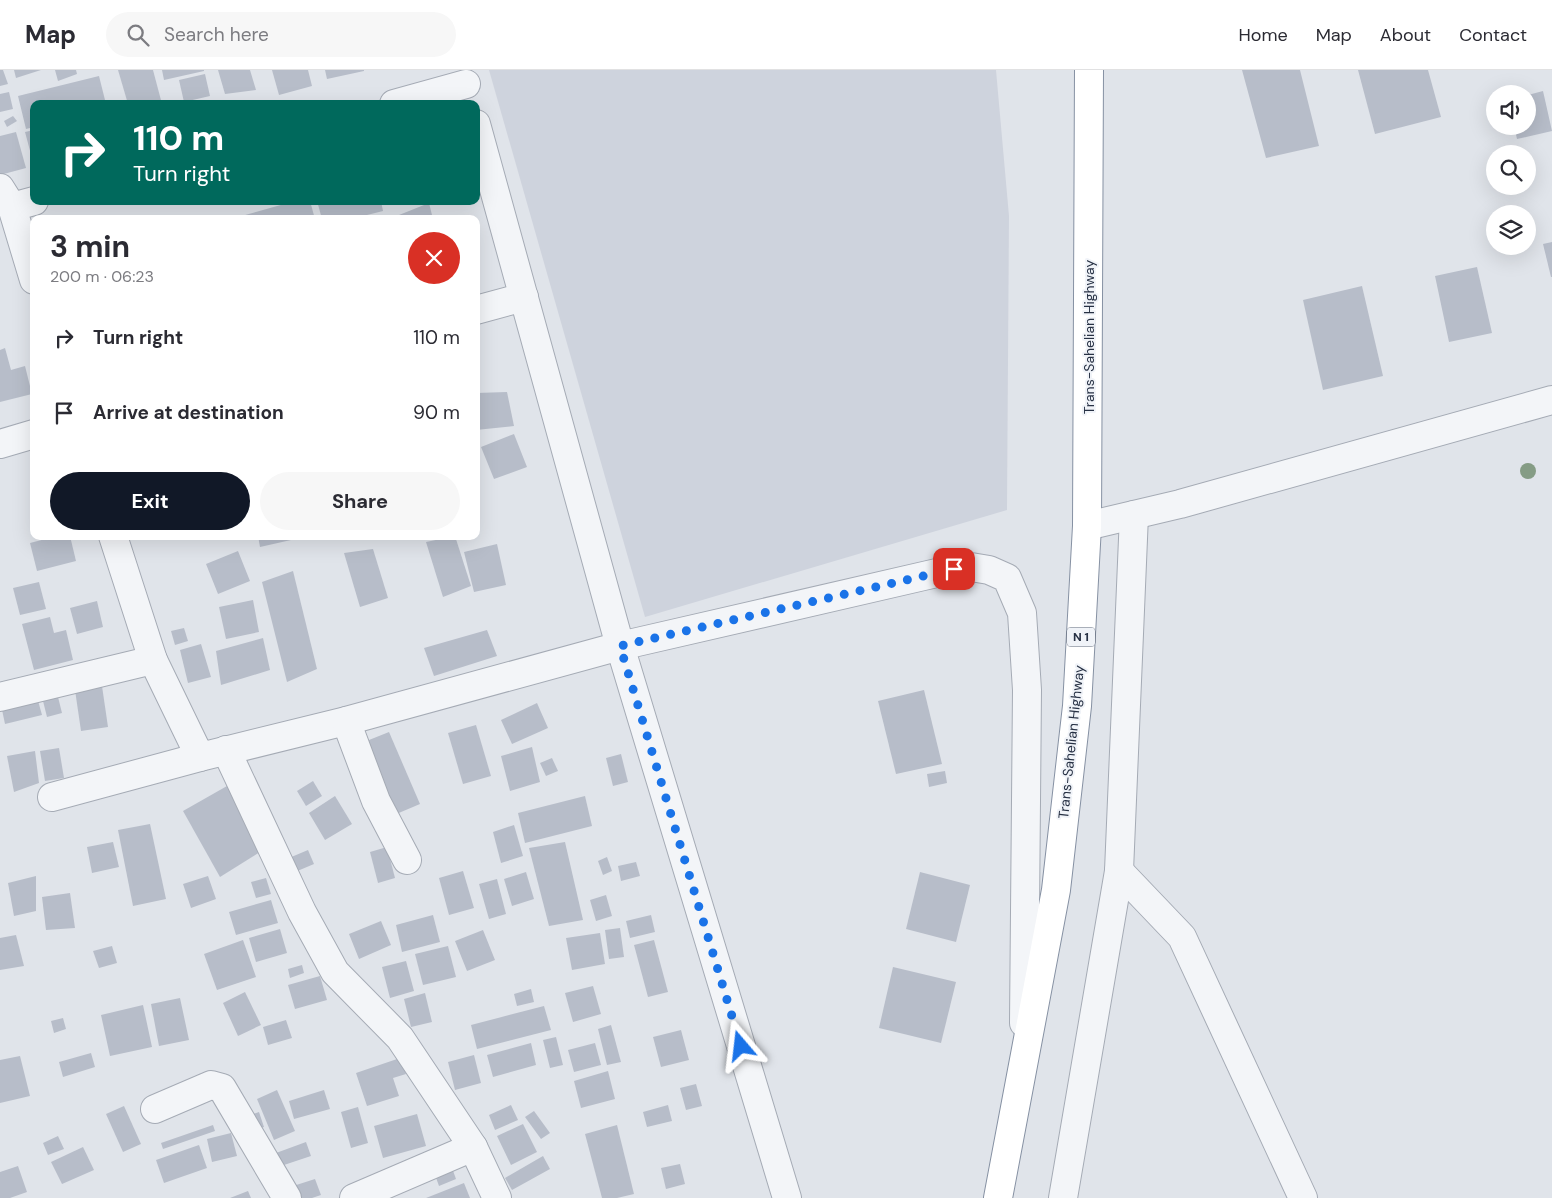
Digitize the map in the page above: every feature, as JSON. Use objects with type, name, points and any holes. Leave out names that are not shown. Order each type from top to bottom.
[{"type":"highway","name":"Trans-Sahelian Highway","points":[[998,1198],[1056,890],[1077,706],[1087,526],[1089,70]]},
{"type":"street","points":[[410,100],[466,86]]},
{"type":"street","points":[[480,138],[620,646],[787,1198]]},
{"type":"street","points":[[16,199],[30,262]]},
{"type":"street","points":[[480,309],[524,297]]},
{"type":"street","points":[[1087,526],[1134,515],[1552,400]]},
{"type":"street","points":[[0,444],[30,435]]},
{"type":"street","points":[[1063,1198],[1119,871],[1134,515]]},
{"type":"street","points":[[114,540],[153,660],[213,754],[335,972],[400,1038],[473,1147],[497,1198]]},
{"type":"street","points":[[52,797],[213,754],[346,722],[620,646],[954,569],[970,567],[989,570],[1007,578],[1022,613],[1027,690],[1024,855],[1024,1064]]},
{"type":"street","points":[[0,697],[153,660]]},
{"type":"street","points":[[346,722],[376,802],[407,860]]},
{"type":"street","points":[[1119,871],[1182,937],[1304,1198]]},
{"type":"street","points":[[155,1109],[211,1085],[222,1088],[287,1198]]},
{"type":"street","points":[[354,1198],[473,1147]]},
{"type":"shaded area","points":[[489,70],[996,70],[1009,216],[1007,510],[645,617]]},
{"type":"building","points":[[0,70],[3,70],[8,84],[0,86]]},
{"type":"building","points":[[14,70],[41,70],[16,78]]},
{"type":"building","points":[[55,70],[76,70],[77,74],[58,81]]},
{"type":"building","points":[[118,70],[153,70],[161,100],[127,100]]},
{"type":"building","points":[[162,70],[204,70],[204,71],[164,80]]},
{"type":"building","points":[[218,70],[250,70],[256,90],[225,94]]},
{"type":"building","points":[[272,70],[308,70],[312,86],[279,95]]},
{"type":"building","points":[[325,70],[364,70],[364,71],[327,79]]},
{"type":"building","points":[[1242,70],[1300,70],[1319,146],[1266,158]]},
{"type":"building","points":[[1358,70],[1428,70],[1441,117],[1375,134]]},
{"type":"building","points":[[205,74],[210,96],[184,100],[179,80]]},
{"type":"building","points":[[99,76],[105,100],[30,100],[30,128],[26,129],[18,96]]},
{"type":"building","points":[[1543,91],[1552,131],[1536,135],[1536,93]]},
{"type":"building","points":[[9,92],[13,109],[0,112],[0,94]]},
{"type":"building","points":[[13,116],[17,121],[7,127],[4,121]]},
{"type":"building","points":[[30,131],[30,151],[25,132]]},
{"type":"building","points":[[16,132],[26,168],[0,175],[0,136]]},
{"type":"building","points":[[1516,135],[1534,135],[1517,139]]},
{"type":"building","points":[[281,205],[311,205],[314,215],[245,215]]},
{"type":"building","points":[[318,205],[382,205],[383,211],[367,215],[321,215]]},
{"type":"building","points":[[424,205],[430,205],[432,215],[399,215]]},
{"type":"building","points":[[1552,242],[1552,277],[1551,277],[1543,244]]},
{"type":"building","points":[[1477,267],[1492,333],[1449,342],[1435,276]]},
{"type":"building","points":[[1362,286],[1383,376],[1323,390],[1303,300]]},
{"type":"building","points":[[5,348],[11,370],[25,366],[30,394],[0,402],[0,350]]},
{"type":"building","points":[[507,392],[514,426],[480,430],[480,393]]},
{"type":"building","points":[[514,434],[527,467],[494,479],[481,447]]},
{"type":"building","points":[[42,540],[71,540],[76,561],[37,571],[30,543]]},
{"type":"building","points":[[259,540],[291,540],[260,547]]},
{"type":"building","points":[[456,540],[471,586],[443,597],[426,542]]},
{"type":"building","points":[[497,544],[506,585],[474,592],[464,552]]},
{"type":"building","points":[[373,549],[388,598],[360,607],[344,553]]},
{"type":"building","points":[[238,551],[250,581],[218,594],[206,564]]},
{"type":"building","points":[[293,571],[317,669],[287,682],[262,582]]},
{"type":"building","points":[[39,582],[46,609],[20,615],[13,588]]},
{"type":"building","points":[[253,600],[259,632],[226,639],[219,607]]},
{"type":"building","points":[[97,601],[103,627],[77,634],[70,608]]},
{"type":"building","points":[[50,617],[54,633],[66,630],[73,660],[34,670],[22,624]]},
{"type":"building","points":[[184,628],[188,641],[175,645],[171,631]]},
{"type":"building","points":[[487,630],[497,656],[434,676],[424,648]]},
{"type":"building","points":[[263,638],[270,670],[221,685],[216,651]]},
{"type":"building","points":[[201,644],[211,677],[188,683],[180,650]]},
{"type":"building","points":[[102,686],[108,727],[81,731],[75,690]]},
{"type":"building","points":[[924,690],[942,764],[896,774],[878,701]]},
{"type":"building","points":[[57,693],[62,713],[47,717],[42,697]]},
{"type":"building","points":[[37,697],[42,715],[5,724],[1,705]]},
{"type":"building","points":[[537,703],[548,728],[512,744],[501,720]]},
{"type":"building","points":[[476,725],[491,776],[463,784],[448,733]]},
{"type":"building","points":[[389,732],[420,804],[394,815],[364,742]]},
{"type":"building","points":[[532,747],[540,782],[510,791],[501,756]]},
{"type":"building","points":[[59,748],[64,778],[45,781],[40,751]]},
{"type":"building","points":[[35,751],[39,783],[14,792],[7,756]]},
{"type":"building","points":[[621,754],[628,782],[613,786],[606,758]]},
{"type":"building","points":[[552,758],[558,771],[546,776],[540,763]]},
{"type":"building","points":[[945,771],[947,783],[929,787],[927,774]]},
{"type":"building","points":[[313,781],[322,796],[306,806],[297,791]]},
{"type":"building","points":[[227,786],[260,852],[220,877],[183,811]]},
{"type":"building","points":[[335,796],[352,824],[325,840],[309,813]]},
{"type":"building","points":[[585,796],[592,826],[525,843],[518,813]]},
{"type":"building","points":[[150,824],[166,899],[133,906],[118,830]]},
{"type":"building","points":[[514,825],[523,856],[501,863],[493,832]]},
{"type":"building","points":[[113,842],[119,867],[92,873],[87,847]]},
{"type":"building","points":[[565,842],[583,920],[549,926],[529,848]]},
{"type":"building","points":[[387,847],[395,878],[378,883],[370,852]]},
{"type":"building","points":[[308,850],[314,864],[295,872],[289,858]]},
{"type":"building","points":[[607,857],[612,871],[603,875],[598,861]]},
{"type":"building","points":[[636,862],[640,876],[621,881],[618,866]]},
{"type":"building","points":[[463,871],[474,908],[449,915],[439,878]]},
{"type":"building","points":[[526,872],[534,899],[512,906],[504,879]]},
{"type":"building","points":[[920,872],[970,885],[956,942],[906,929]]},
{"type":"building","points":[[36,876],[36,911],[14,916],[8,883]]},
{"type":"building","points":[[208,876],[216,899],[191,908],[183,884]]},
{"type":"building","points":[[266,878],[271,894],[256,898],[251,882]]},
{"type":"building","points":[[497,879],[506,914],[489,919],[479,884]]},
{"type":"building","points":[[70,893],[75,928],[46,930],[42,897]]},
{"type":"building","points":[[606,895],[612,916],[596,921],[590,900]]},
{"type":"building","points":[[271,900],[278,923],[236,935],[229,912]]},
{"type":"building","points":[[433,915],[440,942],[402,952],[396,925]]},
{"type":"building","points":[[651,915],[655,932],[630,938],[626,921]]},
{"type":"building","points":[[381,921],[391,945],[359,959],[349,934]]},
{"type":"building","points":[[620,928],[624,957],[609,959],[605,930]]},
{"type":"building","points":[[280,929],[287,953],[256,962],[249,938]]},
{"type":"building","points":[[483,930],[495,960],[467,971],[455,941]]},
{"type":"building","points":[[600,933],[605,964],[572,970],[566,938]]},
{"type":"building","points":[[16,935],[24,966],[0,970],[0,938]]},
{"type":"building","points":[[243,940],[256,977],[217,990],[204,954]]},
{"type":"building","points":[[654,940],[668,992],[648,997],[634,945]]},
{"type":"building","points":[[112,946],[117,963],[99,968],[93,951]]},
{"type":"building","points":[[448,946],[456,977],[423,985],[415,954]]},
{"type":"building","points":[[406,961],[414,991],[390,998],[382,967]]},
{"type":"building","points":[[302,965],[304,973],[290,978],[288,969]]},
{"type":"building","points":[[893,967],[956,982],[941,1043],[879,1028]]},
{"type":"building","points":[[320,976],[327,1000],[295,1009],[288,985]]},
{"type":"building","points":[[593,986],[601,1014],[573,1022],[565,993]]},
{"type":"building","points":[[531,989],[534,1002],[517,1006],[514,994]]},
{"type":"building","points":[[245,992],[261,1025],[238,1036],[223,1003]]},
{"type":"building","points":[[425,993],[432,1022],[411,1027],[404,999]]},
{"type":"building","points":[[180,998],[189,1040],[159,1046],[151,1004]]},
{"type":"building","points":[[143,1005],[152,1047],[110,1056],[101,1015]]},
{"type":"building","points":[[544,1006],[551,1030],[477,1049],[471,1025]]},
{"type":"building","points":[[63,1018],[66,1029],[54,1033],[51,1021]]},
{"type":"building","points":[[286,1020],[292,1038],[268,1045],[263,1027]]},
{"type":"building","points":[[611,1025],[621,1062],[607,1065],[598,1029]]},
{"type":"building","points":[[681,1030],[689,1060],[661,1067],[653,1037]]},
{"type":"building","points":[[556,1037],[563,1065],[550,1068],[543,1040]]},
{"type":"building","points":[[531,1043],[536,1065],[493,1077],[487,1055]]},
{"type":"building","points":[[595,1043],[601,1065],[574,1072],[568,1050]]},
{"type":"building","points":[[91,1053],[95,1067],[63,1077],[59,1062]]},
{"type":"building","points":[[474,1055],[481,1083],[455,1090],[448,1062]]},
{"type":"building","points":[[20,1056],[30,1096],[0,1103],[0,1060]]},
{"type":"building","points":[[400,1058],[406,1074],[393,1078],[399,1096],[367,1106],[356,1073]]},
{"type":"building","points":[[608,1071],[615,1099],[581,1108],[574,1081]]},
{"type":"building","points":[[696,1084],[702,1106],[686,1110],[680,1088]]},
{"type":"building","points":[[277,1090],[295,1131],[274,1140],[257,1099]]},
{"type":"building","points":[[324,1090],[330,1109],[294,1119],[289,1101]]},
{"type":"building","points":[[511,1105],[518,1120],[495,1130],[489,1115]]},
{"type":"building","points":[[668,1105],[672,1121],[647,1127],[643,1112]]},
{"type":"building","points":[[124,1106],[141,1144],[123,1152],[106,1114]]},
{"type":"building","points":[[358,1107],[368,1143],[351,1148],[341,1112]]},
{"type":"building","points":[[534,1111],[550,1133],[541,1139],[525,1117]]},
{"type":"building","points":[[259,1112],[264,1127],[249,1132],[244,1117]]},
{"type":"building","points":[[417,1114],[426,1146],[383,1158],[374,1126]]},
{"type":"building","points":[[523,1124],[537,1152],[511,1165],[497,1136]]},
{"type":"building","points":[[213,1125],[215,1131],[163,1149],[161,1143]]},
{"type":"building","points":[[617,1125],[634,1194],[617,1198],[602,1198],[585,1134]]},
{"type":"building","points":[[231,1133],[237,1156],[212,1162],[207,1139]]},
{"type":"building","points":[[58,1136],[64,1149],[48,1155],[43,1143]]},
{"type":"building","points":[[306,1142],[311,1156],[281,1166],[276,1153]]},
{"type":"building","points":[[199,1145],[207,1168],[164,1183],[156,1160]]},
{"type":"building","points":[[83,1147],[94,1170],[62,1184],[51,1162]]},
{"type":"building","points":[[543,1156],[550,1169],[512,1190],[505,1178]]},
{"type":"building","points":[[680,1164],[685,1184],[666,1189],[661,1168]]},
{"type":"building","points":[[451,1165],[456,1179],[439,1186],[434,1172]]},
{"type":"building","points":[[18,1166],[27,1192],[10,1198],[0,1198],[0,1172]]},
{"type":"building","points":[[315,1179],[321,1195],[312,1198],[294,1198],[290,1187]]},
{"type":"building","points":[[464,1183],[470,1198],[426,1198]]},
{"type":"building","points":[[248,1191],[251,1198],[230,1198]]},
{"type":"route","points":[[741,1046],[620,646],[954,569]]}]
